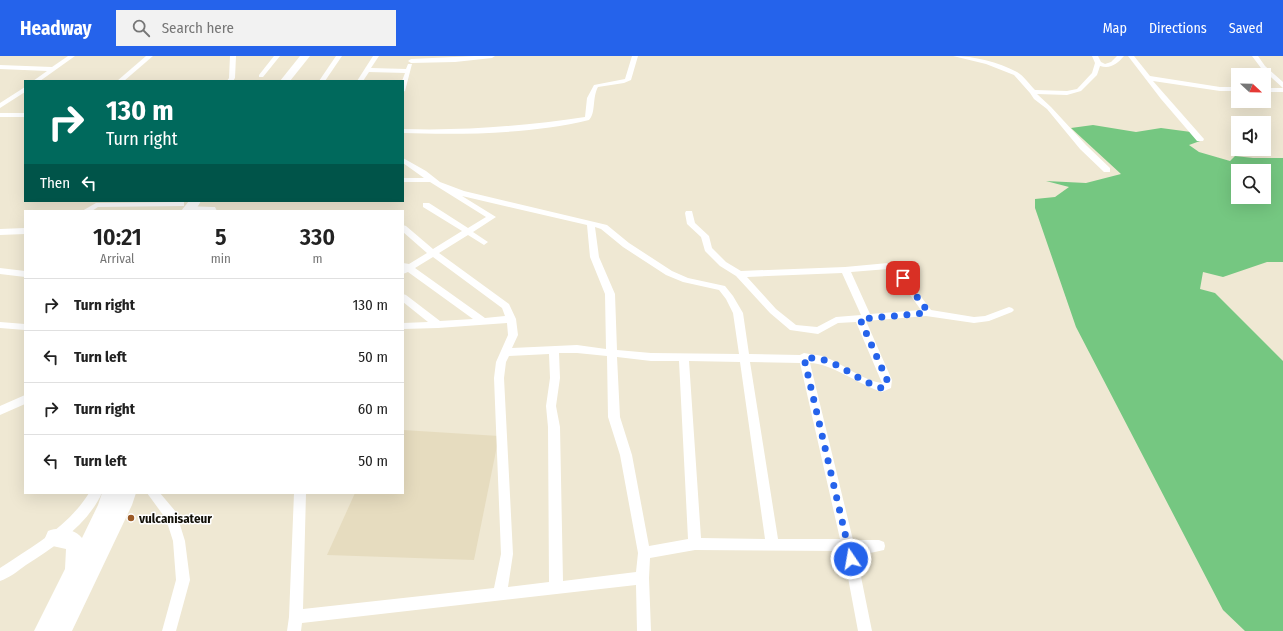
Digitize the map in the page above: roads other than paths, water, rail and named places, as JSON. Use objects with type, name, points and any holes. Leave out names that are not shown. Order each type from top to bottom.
[{"type":"main road","points":[[286,80],[305,56]]},
{"type":"main road","points":[[291,80],[310,56]]},
{"type":"main road","points":[[45,631],[101,521],[112,494]]},
{"type":"main road","points":[[60,631],[122,505],[126,494]]},
{"type":"main road","points":[[54,538],[68,538],[76,544],[77,555],[74,573]]},
{"type":"street","points":[[38,80],[72,56]]},
{"type":"street","points":[[121,80],[150,56]]},
{"type":"street","points":[[231,80],[233,56]]},
{"type":"street","points":[[261,76],[277,56]]},
{"type":"street","points":[[323,80],[339,56]]},
{"type":"street","points":[[361,80],[376,56]]},
{"type":"street","points":[[404,86],[412,58],[455,60],[492,56]]},
{"type":"street","points":[[404,131],[441,132],[506,128],[587,119],[589,117],[590,96],[596,86],[605,83],[620,83],[628,80],[635,56]]},
{"type":"street","points":[[956,56],[988,63],[1016,74],[1033,92],[1036,98],[1049,108],[1083,147],[1107,170]]},
{"type":"street","points":[[986,56],[988,63]]},
{"type":"street","points":[[1095,56],[1098,63],[1102,66],[1111,66],[1121,56]]},
{"type":"street","points":[[1131,56],[1164,98],[1200,139]]},
{"type":"street","points":[[1255,56],[1263,67],[1283,86]]},
{"type":"street","points":[[1033,92],[1067,93],[1079,90],[1095,74],[1098,63]]},
{"type":"street","points":[[0,67],[54,69]]},
{"type":"street","points":[[367,70],[408,71]]},
{"type":"street","points":[[1148,78],[1220,89],[1231,89]]},
{"type":"street","points":[[0,106],[24,90]]},
{"type":"street","points":[[1271,90],[1283,90]]},
{"type":"street","points":[[0,114],[24,115]]},
{"type":"street","points":[[404,161],[435,182],[492,217],[466,232],[434,254],[405,267]]},
{"type":"street","points":[[404,180],[435,182],[461,193],[604,227],[626,245],[669,273],[686,280],[722,288],[730,298],[738,313],[772,544]]},
{"type":"street","points":[[87,210],[96,204],[190,206],[212,210]]},
{"type":"street","points":[[426,205],[466,232],[484,242]]},
{"type":"street","points":[[689,213],[691,224],[705,236],[708,249],[723,264],[739,274],[773,311],[793,328],[818,331],[836,320],[926,313],[974,320],[986,319],[1010,310]]},
{"type":"street","points":[[591,224],[593,252],[605,277],[612,298],[610,307],[614,417],[626,455],[644,553],[642,578],[644,631]]},
{"type":"street","points":[[404,229],[434,254],[506,306],[511,319],[513,335],[501,362],[499,378],[507,554],[500,595]]},
{"type":"street","points":[[0,232],[24,231]]},
{"type":"street","points":[[739,274],[845,270],[888,266],[895,268],[926,309],[926,313]]},
{"type":"street","points":[[405,267],[483,321]]},
{"type":"street","points":[[506,352],[577,349],[684,358],[820,359],[882,388],[887,385],[887,380],[845,270]]},
{"type":"street","points":[[0,271],[24,274]]},
{"type":"street","points":[[404,298],[438,325]]},
{"type":"street","points":[[404,326],[438,325],[511,319]]},
{"type":"street","points":[[0,325],[24,327]]},
{"type":"street","points":[[554,350],[555,378],[551,406],[554,428],[556,588]]},
{"type":"street","points":[[684,358],[696,544]]},
{"type":"street","points":[[804,358],[848,545],[865,631]]},
{"type":"street","points":[[0,411],[24,399]]},
{"type":"street","points":[[0,576],[66,530],[85,512],[95,494]]},
{"type":"street","points":[[154,494],[172,516],[179,541],[183,580],[169,631]]},
{"type":"street","points":[[300,494],[295,624],[500,595],[642,578]]},
{"type":"street","points":[[644,553],[696,544],[879,546]]},
{"type":"place","name":"vulcanisateur","points":[[131,518]]}]
